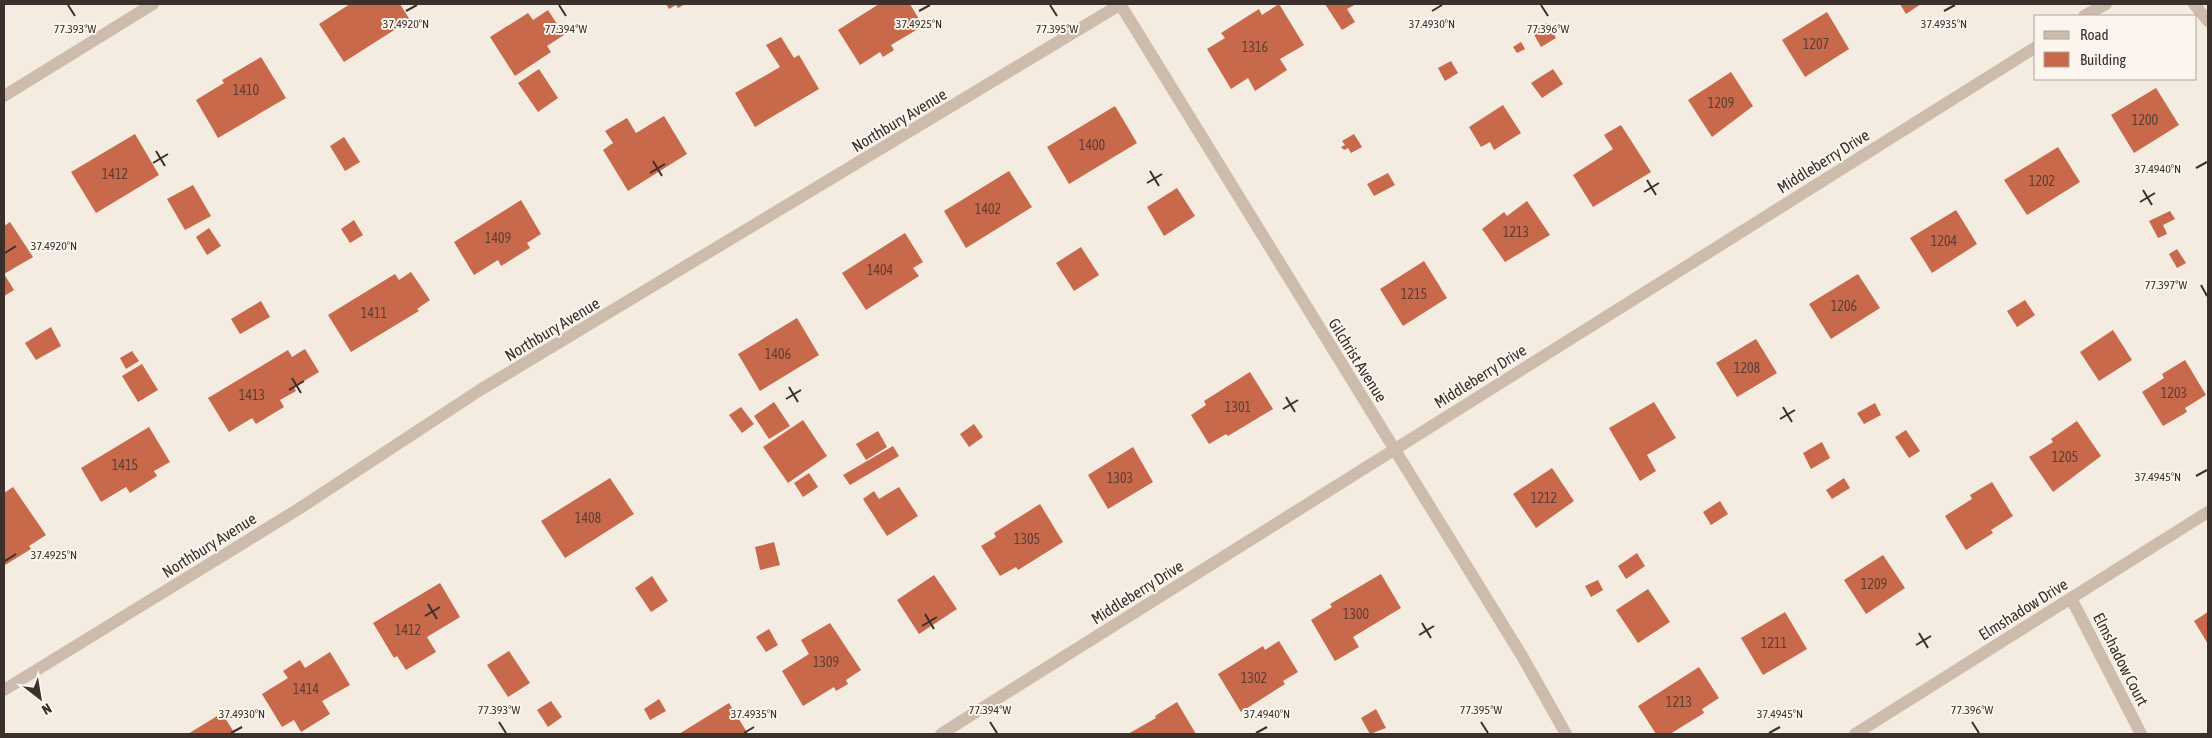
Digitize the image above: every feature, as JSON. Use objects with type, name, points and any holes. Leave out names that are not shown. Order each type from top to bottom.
[{"type":"street","points":[[4,96],[153,4]]},
{"type":"street","name":"Gilchrist Avenue","points":[[1120,4],[1522,656],[1566,734]]},
{"type":"street","name":"Northbury Avenue","points":[[4,690],[297,510],[480,390],[1120,4]]},
{"type":"street","points":[[2086,15],[2106,4]]},
{"type":"street","points":[[2194,4],[2208,21]]},
{"type":"street","name":"Middleberry Drive","points":[[941,734],[2034,47]]},
{"type":"street","name":"Elmshadow Drive","points":[[1855,734],[2208,512]]},
{"type":"street","name":"Elmshadow Court","points":[[2071,598],[2141,734]]},
{"type":"building","points":[[350,4],[400,4],[410,20],[344,62],[319,24]]},
{"type":"building","points":[[666,4],[685,4],[678,8],[676,5],[669,9]]},
{"type":"building","points":[[879,4],[910,4],[923,26],[891,45],[894,50],[883,57],[880,52],[860,65],[838,30]]},
{"type":"building","points":[[1279,4],[1304,45],[1280,59],[1287,70],[1255,91],[1248,78],[1231,89],[1207,49],[1225,38],[1221,33],[1259,9],[1262,15]]},
{"type":"building","points":[[1325,4],[1356,4],[1347,9],[1355,22],[1342,30]]},
{"type":"building","points":[[1900,4],[1921,4],[1906,14]]},
{"type":"building","points":[[548,10],[564,35],[547,46],[551,52],[515,76],[490,37],[528,13],[533,20]]},
{"type":"building","points":[[1827,12],[1849,49],[1805,77],[1782,40]]},
{"type":"building","points":[[1547,23],[1556,38],[1541,47],[1532,31]]},
{"type":"building","points":[[781,37],[794,58],[799,55],[819,89],[755,127],[735,93],[780,67],[766,45]]},
{"type":"building","points":[[1521,42],[1525,49],[1517,53],[1513,47]]},
{"type":"building","points":[[261,57],[286,98],[218,138],[196,100],[224,83],[222,80]]},
{"type":"building","points":[[1451,61],[1458,73],[1445,81],[1438,68]]},
{"type":"building","points":[[539,69],[558,98],[538,112],[518,83]]},
{"type":"building","points":[[1553,69],[1563,84],[1542,98],[1531,83]]},
{"type":"building","points":[[1731,72],[1753,106],[1712,137],[1688,100]]},
{"type":"building","points":[[2156,88],[2179,125],[2134,153],[2111,115]]},
{"type":"building","points":[[1503,105],[1521,133],[1494,150],[1490,142],[1481,147],[1469,127]]},
{"type":"building","points":[[1115,106],[1137,143],[1069,184],[1047,147]]},
{"type":"building","points":[[664,116],[687,154],[628,191],[603,150],[613,143],[605,131],[627,118],[636,133]]},
{"type":"building","points":[[1621,125],[1651,172],[1593,207],[1573,175],[1613,149],[1604,135]]},
{"type":"building","points":[[135,134],[159,175],[96,213],[71,172]]},
{"type":"building","points":[[1354,134],[1362,147],[1351,153],[1348,148],[1344,150],[1341,147],[1345,145],[1342,141]]},
{"type":"building","points":[[344,137],[360,162],[345,171],[330,146]]},
{"type":"building","points":[[2058,147],[2080,182],[2027,215],[2004,180]]},
{"type":"building","points":[[1009,171],[1032,207],[966,248],[944,211]]},
{"type":"building","points":[[1388,173],[1395,185],[1374,196],[1367,184]]},
{"type":"building","points":[[193,185],[211,216],[185,230],[167,199]]},
{"type":"building","points":[[1177,188],[1195,216],[1164,236],[1147,207]]},
{"type":"building","points":[[521,200],[541,234],[527,243],[530,248],[501,266],[498,260],[474,275],[454,242]]},
{"type":"building","points":[[1527,201],[1550,235],[1505,262],[1482,229],[1504,212],[1507,216]]},
{"type":"building","points":[[1956,210],[1977,244],[1932,273],[1910,238]]},
{"type":"building","points":[[2170,211],[2175,219],[2163,225],[2167,234],[2158,238],[2149,221]]},
{"type":"building","points":[[354,220],[363,235],[350,243],[341,229]]},
{"type":"building","points":[[10,222],[33,257],[4,274],[4,226]]},
{"type":"building","points":[[209,228],[221,246],[207,255],[196,237]]},
{"type":"building","points":[[905,233],[923,262],[913,268],[919,276],[866,310],[842,273]]},
{"type":"building","points":[[1081,247],[1099,275],[1074,291],[1056,263]]},
{"type":"building","points":[[2177,249],[2186,263],[2177,268],[2169,254]]},
{"type":"building","points":[[1424,261],[1447,298],[1403,326],[1380,289]]},
{"type":"building","points":[[411,272],[430,300],[417,309],[419,311],[351,352],[328,315],[395,274],[399,280]]},
{"type":"building","points":[[4,274],[14,290],[4,296]]},
{"type":"building","points":[[1858,274],[1880,308],[1831,339],[1809,304]]},
{"type":"building","points":[[2025,300],[2035,315],[2017,327],[2007,311]]},
{"type":"building","points":[[261,301],[270,317],[240,334],[231,319]]},
{"type":"building","points":[[797,318],[819,355],[760,391],[738,354]]},
{"type":"building","points":[[51,327],[61,346],[36,360],[25,343]]},
{"type":"building","points":[[2113,330],[2132,360],[2099,381],[2080,352]]},
{"type":"building","points":[[1756,339],[1777,373],[1737,397],[1716,363]]},
{"type":"building","points":[[305,349],[319,372],[294,387],[296,391],[280,400],[284,407],[256,424],[252,418],[229,432],[208,398],[288,350],[292,357]]},
{"type":"building","points":[[132,351],[139,361],[126,369],[120,358]]},
{"type":"building","points":[[2185,360],[2206,395],[2185,408],[2187,412],[2163,426],[2142,392],[2164,378],[2162,374]]},
{"type":"building","points":[[142,364],[158,390],[138,402],[122,376]]},
{"type":"building","points":[[1250,372],[1273,409],[1228,436],[1226,434],[1209,444],[1191,415],[1206,405],[1204,401]]},
{"type":"building","points":[[774,402],[790,426],[769,439],[754,416]]},
{"type":"building","points":[[1654,402],[1676,438],[1647,455],[1656,471],[1640,481],[1609,428]]},
{"type":"building","points":[[1875,403],[1881,415],[1864,424],[1857,413]]},
{"type":"building","points":[[741,407],[754,424],[742,433],[729,415]]},
{"type":"building","points":[[803,420],[827,456],[788,483],[763,447]]},
{"type":"building","points":[[2077,421],[2101,456],[2053,492],[2029,457],[2053,442],[2051,439]]},
{"type":"building","points":[[974,424],[983,437],[969,447],[960,434]]},
{"type":"building","points":[[149,427],[170,462],[154,471],[157,476],[130,493],[126,487],[101,502],[81,468]]},
{"type":"building","points":[[1906,430],[1920,451],[1909,458],[1895,437]]},
{"type":"building","points":[[878,431],[887,447],[866,460],[856,444]]},
{"type":"building","points":[[1822,442],[1830,458],[1811,469],[1803,453]]},
{"type":"building","points":[[893,446],[899,456],[850,485],[843,475]]},
{"type":"building","points":[[1133,447],[1153,482],[1108,509],[1088,475]]},
{"type":"building","points":[[1552,468],[1574,501],[1536,528],[1513,494]]},
{"type":"building","points":[[809,473],[818,487],[803,497],[794,483]]},
{"type":"building","points":[[610,478],[634,514],[565,558],[541,521]]},
{"type":"building","points":[[1844,478],[1850,488],[1832,499],[1826,490]]},
{"type":"building","points":[[1992,482],[2013,516],[1991,530],[1993,533],[1966,550],[1945,516],[1972,499],[1970,495]]},
{"type":"building","points":[[13,487],[46,535],[29,546],[31,549],[5,565],[4,493]]},
{"type":"building","points":[[899,487],[918,516],[887,536],[863,499],[874,491],[879,499]]},
{"type":"building","points":[[1720,501],[1728,514],[1711,525],[1703,512]]},
{"type":"building","points":[[1040,504],[1063,542],[1018,570],[1016,567],[1000,576],[981,546],[996,537],[994,533]]},
{"type":"building","points":[[774,542],[780,565],[760,570],[755,547]]},
{"type":"building","points":[[1637,553],[1645,566],[1626,579],[1618,566]]},
{"type":"building","points":[[1883,555],[1905,588],[1866,614],[1844,580]]},
{"type":"building","points":[[1381,574],[1401,608],[1353,637],[1359,647],[1335,661],[1311,620],[1332,607],[1330,604]]},
{"type":"building","points":[[934,575],[957,609],[919,634],[897,600]]},
{"type":"building","points":[[652,576],[668,601],[651,612],[635,588]]},
{"type":"building","points":[[1598,580],[1603,590],[1591,597],[1585,586]]},
{"type":"building","points":[[440,583],[460,617],[427,637],[436,652],[406,670],[397,656],[394,658],[373,623]]},
{"type":"building","points":[[1648,589],[1670,622],[1638,643],[1616,610]]},
{"type":"building","points":[[1785,612],[1807,649],[1763,675],[1741,638]]},
{"type":"building","points":[[2208,612],[2208,644],[2194,621]]},
{"type":"building","points":[[830,623],[861,670],[846,680],[848,684],[836,691],[834,687],[803,706],[782,671],[809,654],[801,640]]},
{"type":"building","points":[[769,629],[778,645],[766,652],[756,637]]},
{"type":"building","points":[[1279,641],[1298,672],[1283,681],[1285,684],[1241,712],[1218,674],[1263,646],[1265,650]]},
{"type":"building","points":[[509,651],[530,683],[508,697],[487,665]]},
{"type":"building","points":[[330,652],[350,685],[322,701],[330,714],[301,732],[294,720],[282,727],[262,694],[288,678],[283,671],[300,660],[305,668]]},
{"type":"building","points":[[1699,667],[1719,698],[1702,709],[1704,713],[1670,734],[1656,734],[1638,706]]},
{"type":"building","points":[[659,699],[666,711],[650,720],[644,709]]},
{"type":"building","points":[[551,701],[562,717],[548,727],[537,710]]},
{"type":"building","points":[[1177,702],[1196,734],[1128,734],[1156,718],[1155,716]]},
{"type":"building","points":[[729,703],[748,734],[679,734]]},
{"type":"building","points":[[1376,709],[1386,728],[1370,734],[1361,718]]},
{"type":"building","points":[[222,713],[235,734],[188,734]]}]
